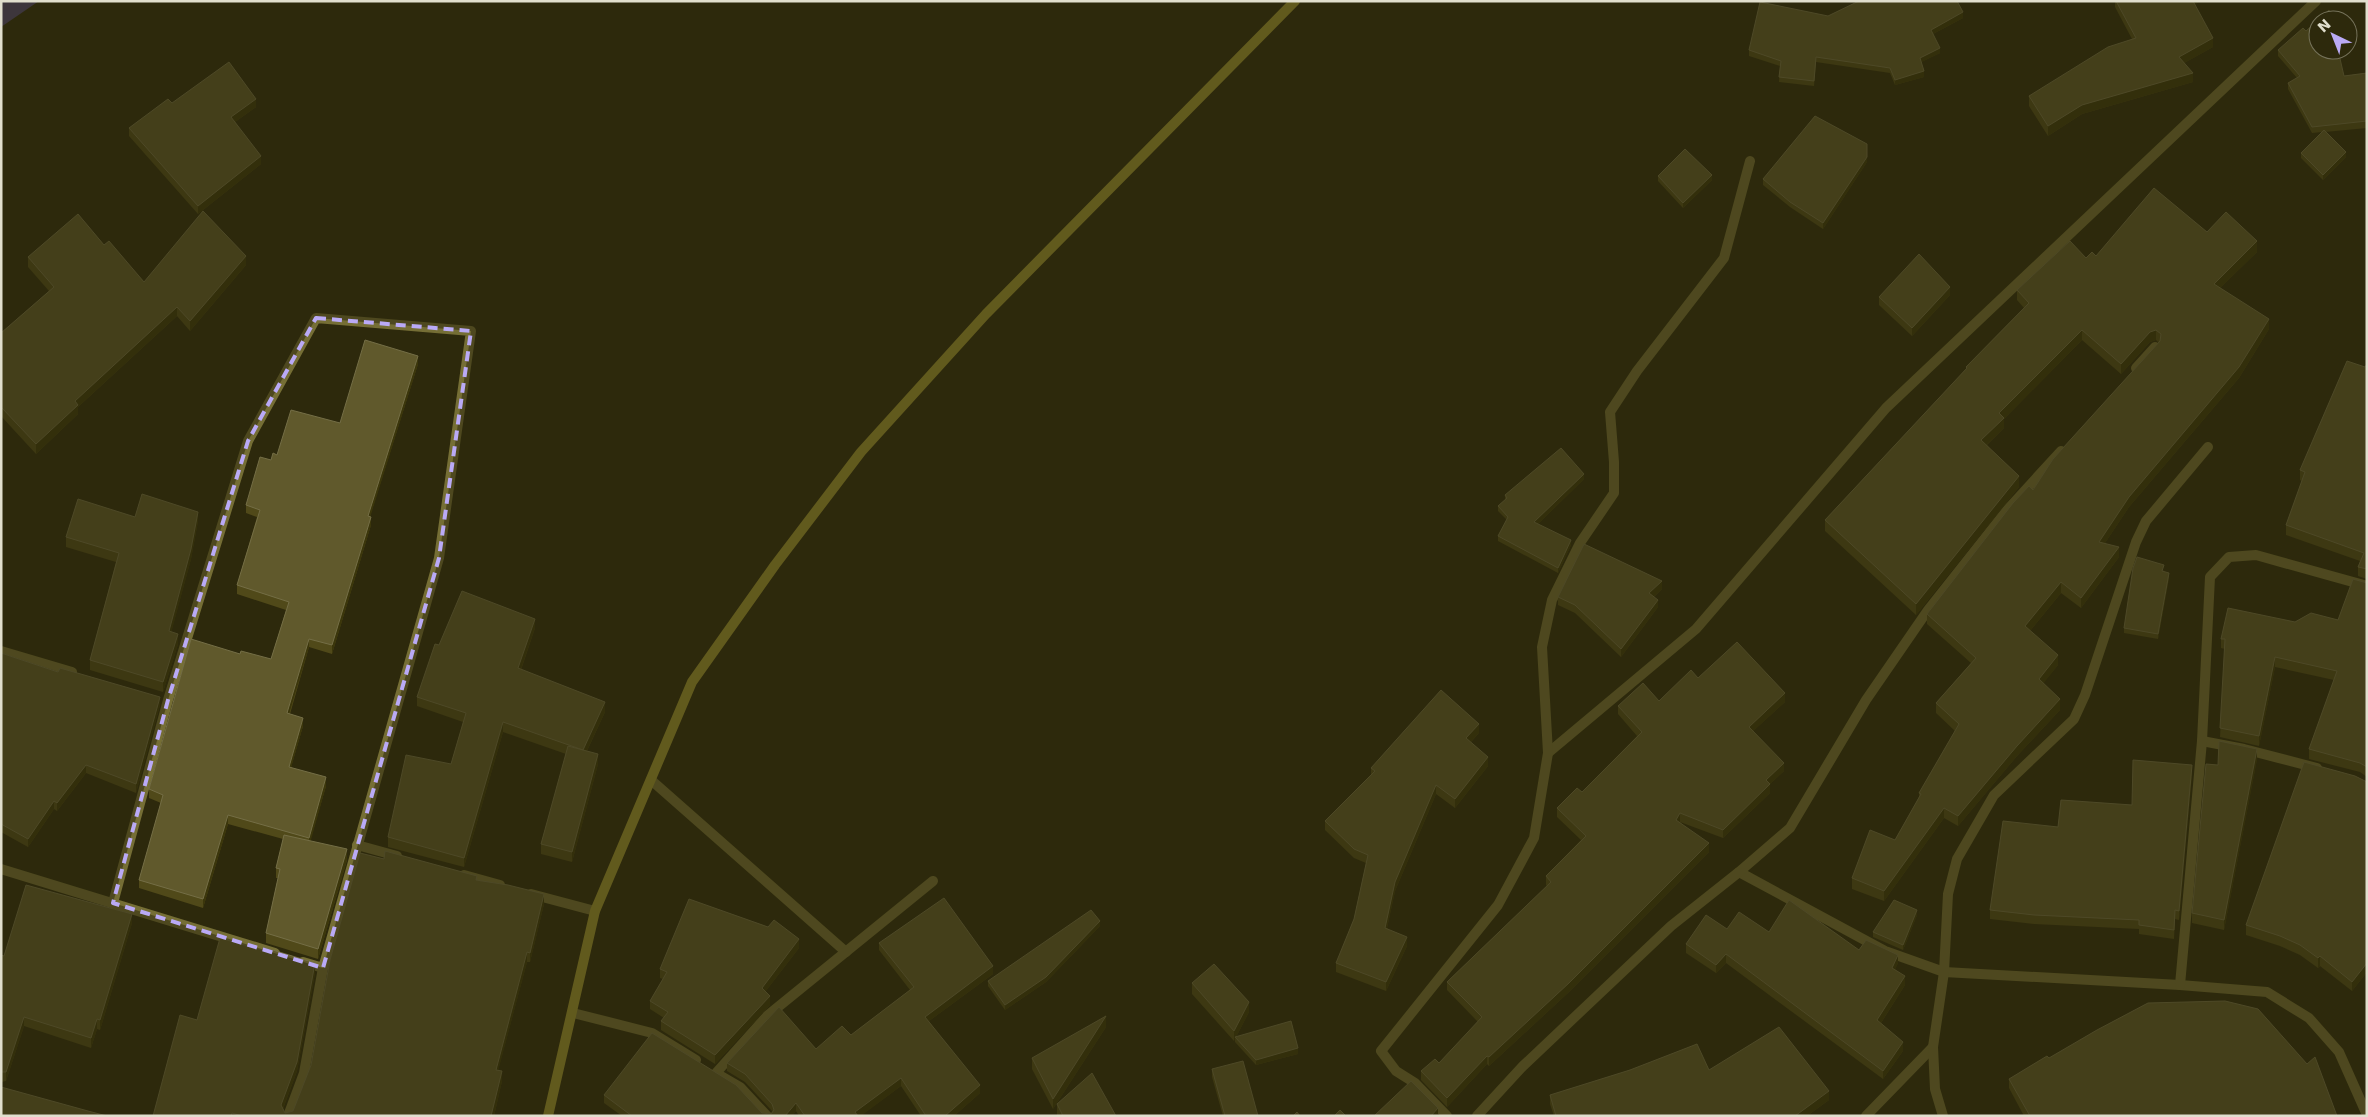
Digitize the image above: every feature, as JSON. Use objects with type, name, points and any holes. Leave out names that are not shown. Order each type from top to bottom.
[{"type":"street","points":[[548,1116],[595,911],[692,682],[775,565],[861,452],[986,314],[1296,1]]},
{"type":"street","points":[[1548,753],[1696,629],[1886,408],[2316,1]]},
{"type":"street","points":[[1447,1116],[1415,1083],[1396,1071],[1381,1051],[1498,905],[1534,838],[1548,753],[1542,647],[1552,600],[1580,543],[1614,493],[1614,462],[1610,412],[1636,371],[1724,258],[1750,161]]},
{"type":"street","points":[[113,903],[163,699],[248,441],[316,318],[471,331],[439,558],[323,968],[304,1073],[288,1116]]},
{"type":"street","points":[[2130,375],[2155,347]]},
{"type":"street","points":[[1477,1116],[1523,1066],[1671,926],[1739,872],[1790,828],[1866,700],[1928,610],[2008,509],[2066,446]]},
{"type":"street","points":[[1942,1116],[1935,1089],[1933,1047],[1944,972],[1948,894],[1957,859],[1994,795],[2074,719],[2085,695],[2136,542],[2146,521],[2208,447]]},
{"type":"street","points":[[2180,985],[2202,741],[2210,577],[2229,557],[2256,555],[2367,586]]},
{"type":"street","points":[[1,651],[82,675]]},
{"type":"street","points":[[2202,741],[2244,749],[2330,772]]},
{"type":"street","points":[[651,780],[846,952]]},
{"type":"street","points":[[357,845],[405,858]]},
{"type":"street","points":[[1,869],[323,968]]},
{"type":"street","points":[[453,872],[595,911]]},
{"type":"street","points":[[1739,872],[1885,952],[1944,972],[2180,985],[2267,992],[2309,1018],[2340,1052],[2367,1115]]},
{"type":"street","points":[[716,1073],[767,1016],[933,881]]},
{"type":"street","points":[[573,1013],[652,1033],[740,1087],[767,1116]]},
{"type":"street","points":[[1866,1116],[1933,1047]]},
{"type":"highlighted area","points":[[316,318],[471,331],[439,558],[323,968],[113,903],[168,700],[248,441]]},
{"type":"shaded area","points":[[1,1],[39,1],[1,27]]},
{"type":"building","points":[[1859,1],[1957,1],[1963,12],[1931,30],[1940,48],[1920,58],[1924,71],[1895,80],[1890,68],[1816,57],[1814,81],[1779,77],[1781,61],[1749,50],[1760,2],[1828,16]]},
{"type":"building","points":[[2116,1],[2193,1],[2213,38],[2179,57],[2193,73],[2082,105],[2048,126],[2029,96],[2108,47],[2136,38]]},
{"type":"building","points":[[2303,28],[2306,31],[2308,29],[2308,60],[2340,60],[2344,76],[2367,73],[2367,121],[2312,127],[2288,83],[2300,76],[2278,50]]},
{"type":"building","points":[[229,62],[256,99],[231,117],[261,156],[198,206],[129,128],[168,99],[172,103]]},
{"type":"building","points":[[1815,116],[1867,144],[1867,157],[1823,223],[1790,202],[1763,179]]},
{"type":"building","points":[[2324,130],[2346,152],[2323,175],[2301,153]]},
{"type":"building","points":[[1685,149],[1712,175],[1683,203],[1658,176]]},
{"type":"building","points":[[2154,188],[2207,232],[2226,212],[2257,241],[2214,284],[2269,319],[2239,367],[2129,497],[2099,542],[2119,547],[2081,598],[2061,582],[2025,626],[2058,655],[2039,679],[2060,699],[2017,746],[1958,816],[1944,808],[1884,891],[1852,878],[1870,830],[1895,840],[1921,794],[1919,793],[1959,724],[1936,703],[1976,658],[1927,614],[2013,503],[2029,486],[2033,490],[2053,459],[2160,341],[2161,334],[2156,330],[2150,332],[2121,364],[2082,330],[1999,413],[2004,418],[1981,440],[2019,476],[1916,604],[1825,520],[1966,367],[2029,303],[2017,290],[2070,241],[2086,258],[2092,252],[2096,256]]},
{"type":"building","points":[[203,211],[246,256],[190,321],[177,307],[75,401],[78,405],[36,444],[1,407],[1,333],[54,287],[28,257],[78,214],[104,245],[109,241],[144,282]]},
{"type":"building","points":[[1919,254],[1950,287],[1912,328],[1879,297]]},
{"type":"building","points":[[365,340],[418,356],[368,516],[371,517],[332,645],[309,639],[287,713],[303,718],[289,767],[326,777],[309,838],[228,815],[203,899],[139,880],[163,795],[149,789],[191,639],[240,654],[241,651],[271,659],[289,602],[237,585],[260,510],[246,505],[260,457],[271,460],[273,453],[277,455],[291,410],[340,423]]},
{"type":"building","points":[[2347,361],[2365,367],[2367,364],[2367,569],[2358,567],[2364,553],[2286,525],[2305,472],[2300,470]]},
{"type":"building","points":[[1561,448],[1584,474],[1534,522],[1571,540],[1558,568],[1498,536],[1508,517],[1498,506],[1507,498],[1505,495]]},
{"type":"building","points":[[142,494],[198,512],[191,549],[169,631],[178,634],[163,682],[90,660],[119,553],[66,537],[78,499],[135,517]]},
{"type":"building","points":[[1584,544],[1662,581],[1649,593],[1658,600],[1621,649],[1575,605],[1558,597]]},
{"type":"building","points":[[2137,557],[2164,565],[2162,571],[2169,573],[2158,634],[2124,628],[2133,568]]},
{"type":"building","points":[[2353,579],[2367,583],[2367,767],[2360,763],[2309,749],[2337,671],[2275,657],[2259,736],[2220,728],[2225,639],[2221,639],[2228,608],[2295,622],[2311,613],[2338,620]]},
{"type":"building","points":[[462,591],[535,619],[518,668],[605,702],[583,750],[503,722],[464,858],[388,837],[406,755],[451,764],[466,713],[417,697],[435,644],[439,645]]},
{"type":"building","points":[[1737,642],[1785,693],[1749,727],[1784,763],[1766,780],[1770,784],[1723,830],[1680,813],[1676,820],[1709,843],[1569,983],[1489,1057],[1487,1056],[1447,1098],[1421,1071],[1435,1059],[1439,1063],[1482,1017],[1447,982],[1551,882],[1546,876],[1586,836],[1557,808],[1577,788],[1582,792],[1642,732],[1618,706],[1643,683],[1659,701],[1691,670],[1698,678]]},
{"type":"building","points":[[1,653],[58,672],[60,668],[160,697],[136,784],[86,765],[57,803],[54,801],[28,839],[1,824]]},
{"type":"building","points":[[1441,690],[1479,724],[1466,738],[1488,757],[1455,799],[1436,785],[1395,882],[1385,928],[1407,937],[1386,982],[1336,963],[1354,919],[1368,855],[1354,849],[1325,821],[1375,771],[1371,768]]},
{"type":"building","points":[[2219,741],[2257,749],[2224,920],[2192,913],[2206,764],[2218,765]]},
{"type":"building","points":[[568,746],[598,754],[572,852],[541,844]]},
{"type":"building","points":[[2133,760],[2192,765],[2179,911],[2175,910],[2174,930],[2139,925],[2139,920],[2034,915],[1990,910],[2003,821],[2058,827],[2061,800],[2132,805]]},
{"type":"building","points":[[2304,762],[2355,776],[2367,782],[2367,963],[2352,982],[2320,956],[2318,958],[2300,945],[2246,925]]},
{"type":"building","points":[[284,835],[347,849],[318,949],[266,933],[280,869],[276,868]]},
{"type":"building","points":[[385,851],[477,876],[476,880],[508,885],[544,894],[530,953],[527,952],[496,1070],[502,1071],[491,1116],[242,1116],[232,1113],[231,1116],[153,1116],[180,1015],[197,1020],[220,938],[262,950],[263,947],[315,963],[297,1062],[281,1105],[285,1113],[293,1111],[311,1065],[330,960],[360,853],[384,859]]},
{"type":"building","points":[[26,885],[132,914],[100,1020],[97,1019],[91,1038],[24,1017],[6,1072],[1,1072],[1,955],[4,956]]},
{"type":"building","points":[[944,898],[993,966],[925,1017],[980,1085],[945,1116],[926,1116],[901,1078],[855,1112],[858,1116],[805,1116],[796,1103],[785,1116],[632,1116],[604,1095],[652,1033],[736,1085],[762,1113],[771,1114],[774,1110],[772,1104],[745,1074],[727,1063],[779,1007],[816,1049],[842,1026],[851,1035],[914,987],[879,943]]},
{"type":"building","points":[[689,899],[768,927],[774,920],[799,939],[762,988],[770,996],[715,1055],[661,1021],[668,1012],[650,1001],[667,972],[660,969]]},
{"type":"building","points":[[1789,900],[1859,950],[1866,940],[1898,955],[1892,968],[1905,976],[1877,1020],[1903,1042],[1883,1071],[1726,954],[1716,965],[1686,944],[1706,915],[1727,929],[1739,912],[1769,932]]},
{"type":"building","points":[[1894,900],[1917,910],[1903,945],[1873,932]]},
{"type":"building","points":[[1091,910],[1100,921],[1046,977],[1005,1005],[988,981]]},
{"type":"building","points":[[1214,964],[1249,1002],[1234,1031],[1192,983]]},
{"type":"building","points":[[2225,1001],[2258,1009],[2307,1064],[2315,1057],[2337,1116],[2030,1116],[2009,1079],[2047,1056],[2049,1058],[2148,1003]]},
{"type":"building","points":[[1106,1016],[1053,1099],[1032,1058]]},
{"type":"building","points":[[1291,1021],[1298,1048],[1256,1060],[1235,1037]]},
{"type":"building","points":[[1779,1027],[1829,1091],[1795,1116],[1556,1116],[1550,1095],[1630,1070],[1697,1044],[1709,1070]]},
{"type":"building","points":[[1243,1061],[1258,1116],[1225,1116],[1212,1069]]},
{"type":"building","points":[[1092,1073],[1116,1116],[1063,1116],[1057,1104]]},
{"type":"building","points":[[1411,1081],[1438,1108],[1431,1116],[1374,1116]]},
{"type":"building","points":[[1,1087],[88,1111],[107,1116],[1,1116]]},
{"type":"building","points":[[1340,1110],[1346,1116],[1334,1116]]}]
